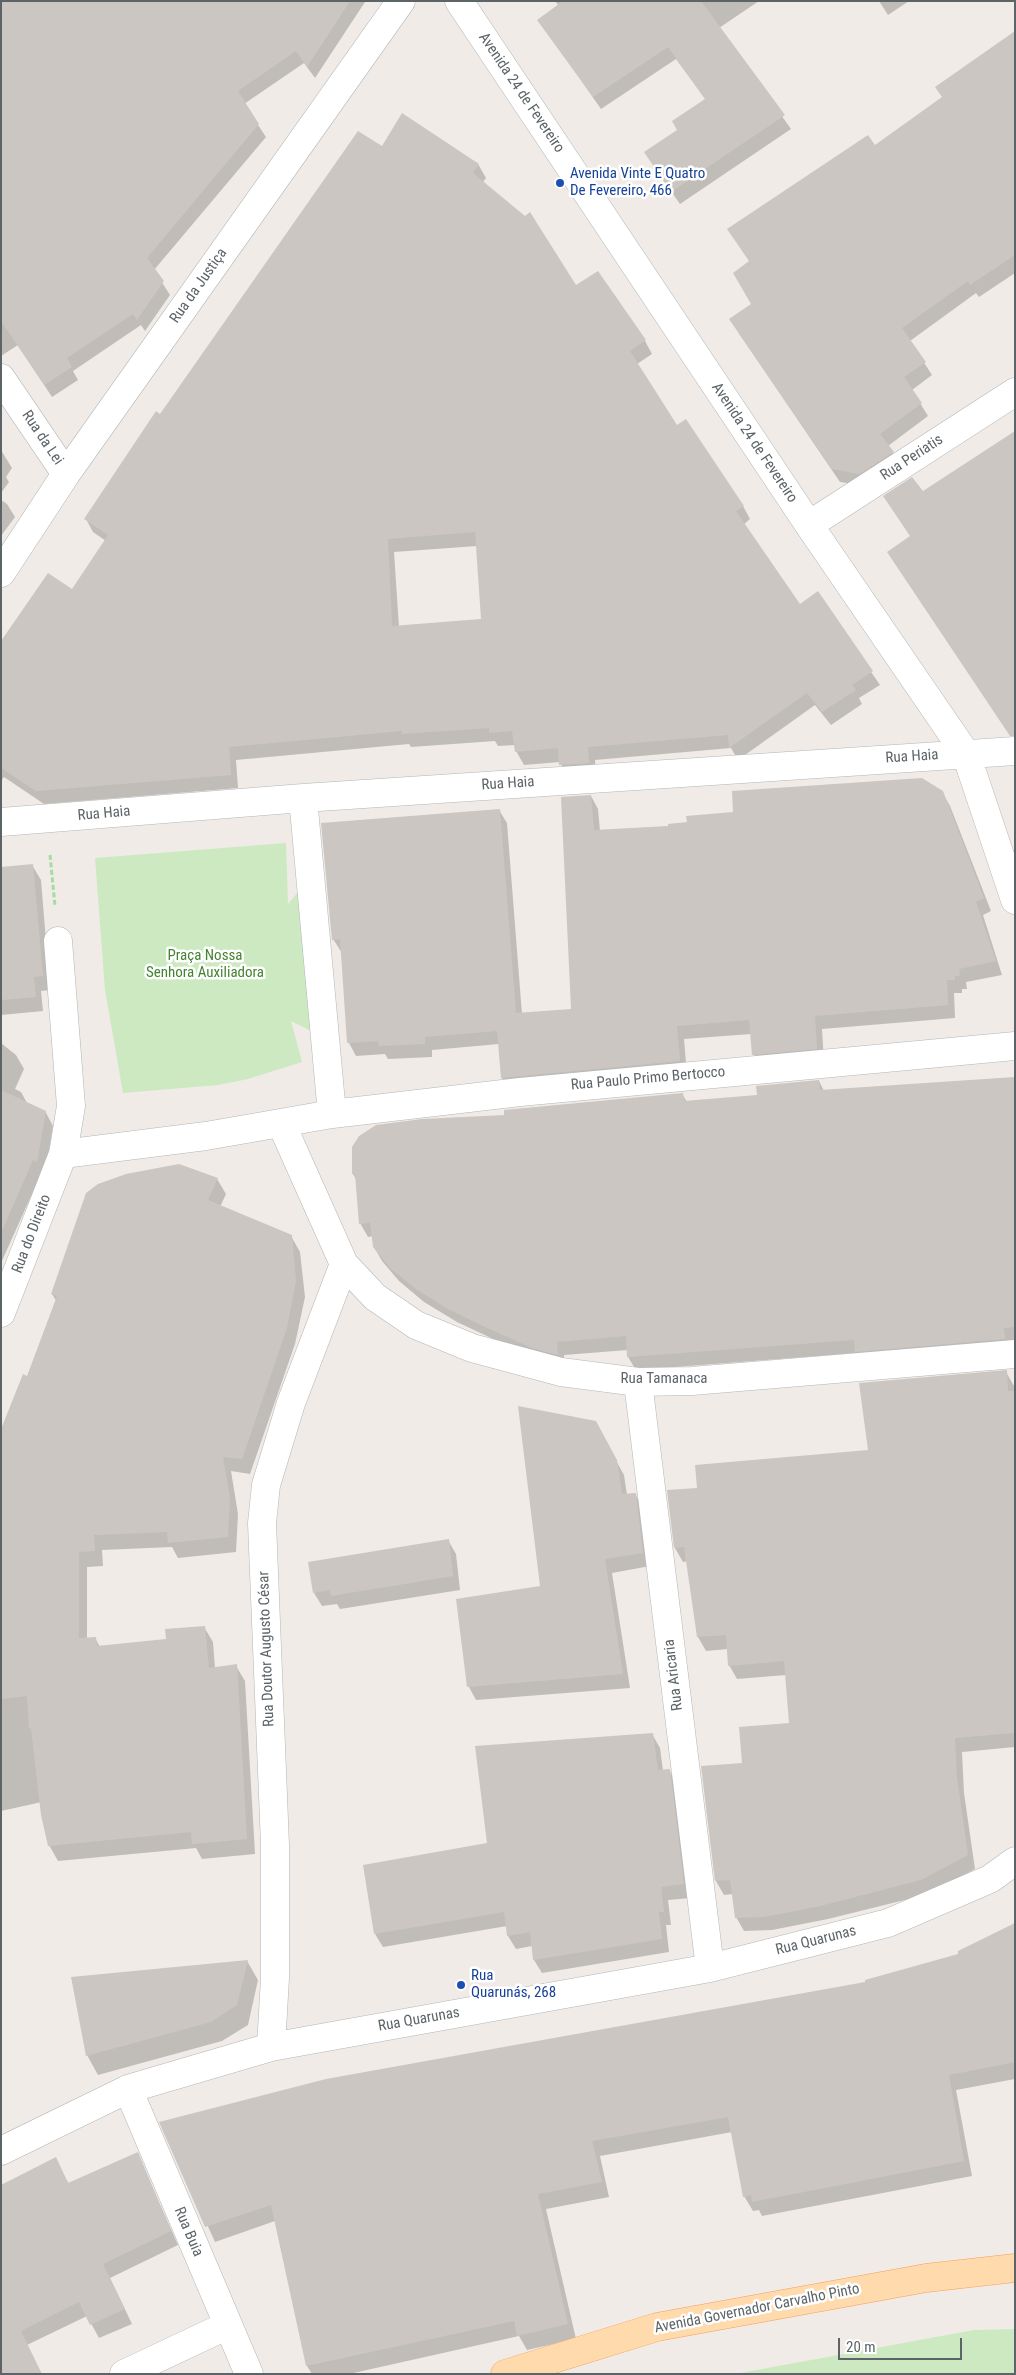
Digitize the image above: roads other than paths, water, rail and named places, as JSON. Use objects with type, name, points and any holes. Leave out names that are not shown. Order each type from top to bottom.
[{"type":"main road","name":"Avenida Governador Carvalho Pinto","points":[[505,2374],[657,2327],[926,2278],[1015,2268]]},
{"type":"street","name":"Rua da Justiça","points":[[1,573],[66,474],[401,1]]},
{"type":"street","name":"Avenida 24 de Fevereiro","points":[[460,2],[809,525],[966,754],[1015,900]]},
{"type":"street","name":"Rua da Lei","points":[[1,378],[66,474]]},
{"type":"street","name":"Rua Periatis","points":[[809,525],[1015,392]]},
{"type":"street","name":"Rua Haia","points":[[1,822],[303,798],[1015,751]]},
{"type":"street","points":[[303,798],[332,1114]]},
{"type":"street","points":[[58,941],[71,1106],[63,1154],[206,1136],[282,1123],[344,1264]]},
{"type":"street","name":"Rua Paulo Primo Bertocco","points":[[282,1123],[332,1114],[520,1092],[1015,1046]]},
{"type":"street","name":"Rua do Direito","points":[[1,1313],[63,1154]]},
{"type":"street","name":"Rua Tamanaca","points":[[344,1264],[375,1296],[416,1325],[472,1348],[561,1372],[638,1382],[692,1381],[1015,1354]]},
{"type":"street","name":"Rua Doutor Augusto César","points":[[271,2047],[275,1978],[275,1845],[262,1523],[266,1485],[291,1403],[344,1264]]},
{"type":"street","name":"Rua Aricaria","points":[[638,1382],[710,1968]]},
{"type":"street","name":"Rua Quarunas","points":[[1,2151],[128,2089],[271,2047],[710,1968],[888,1923],[990,1879],[1015,1861]]},
{"type":"street","name":"Rua Buia","points":[[128,2089],[249,2374]]},
{"type":"street","points":[[124,2374],[228,2325]]},
{"type":"place","name":"Avenida Vinte E Quatro De Fevereiro, 466","points":[[560,183]]},
{"type":"place","name":"Rua Quarunás, 268","points":[[461,1985]]},
{"type":"park label","name":"Praça Nossa Senhora Auxiliadora","points":[[205,964]]}]
